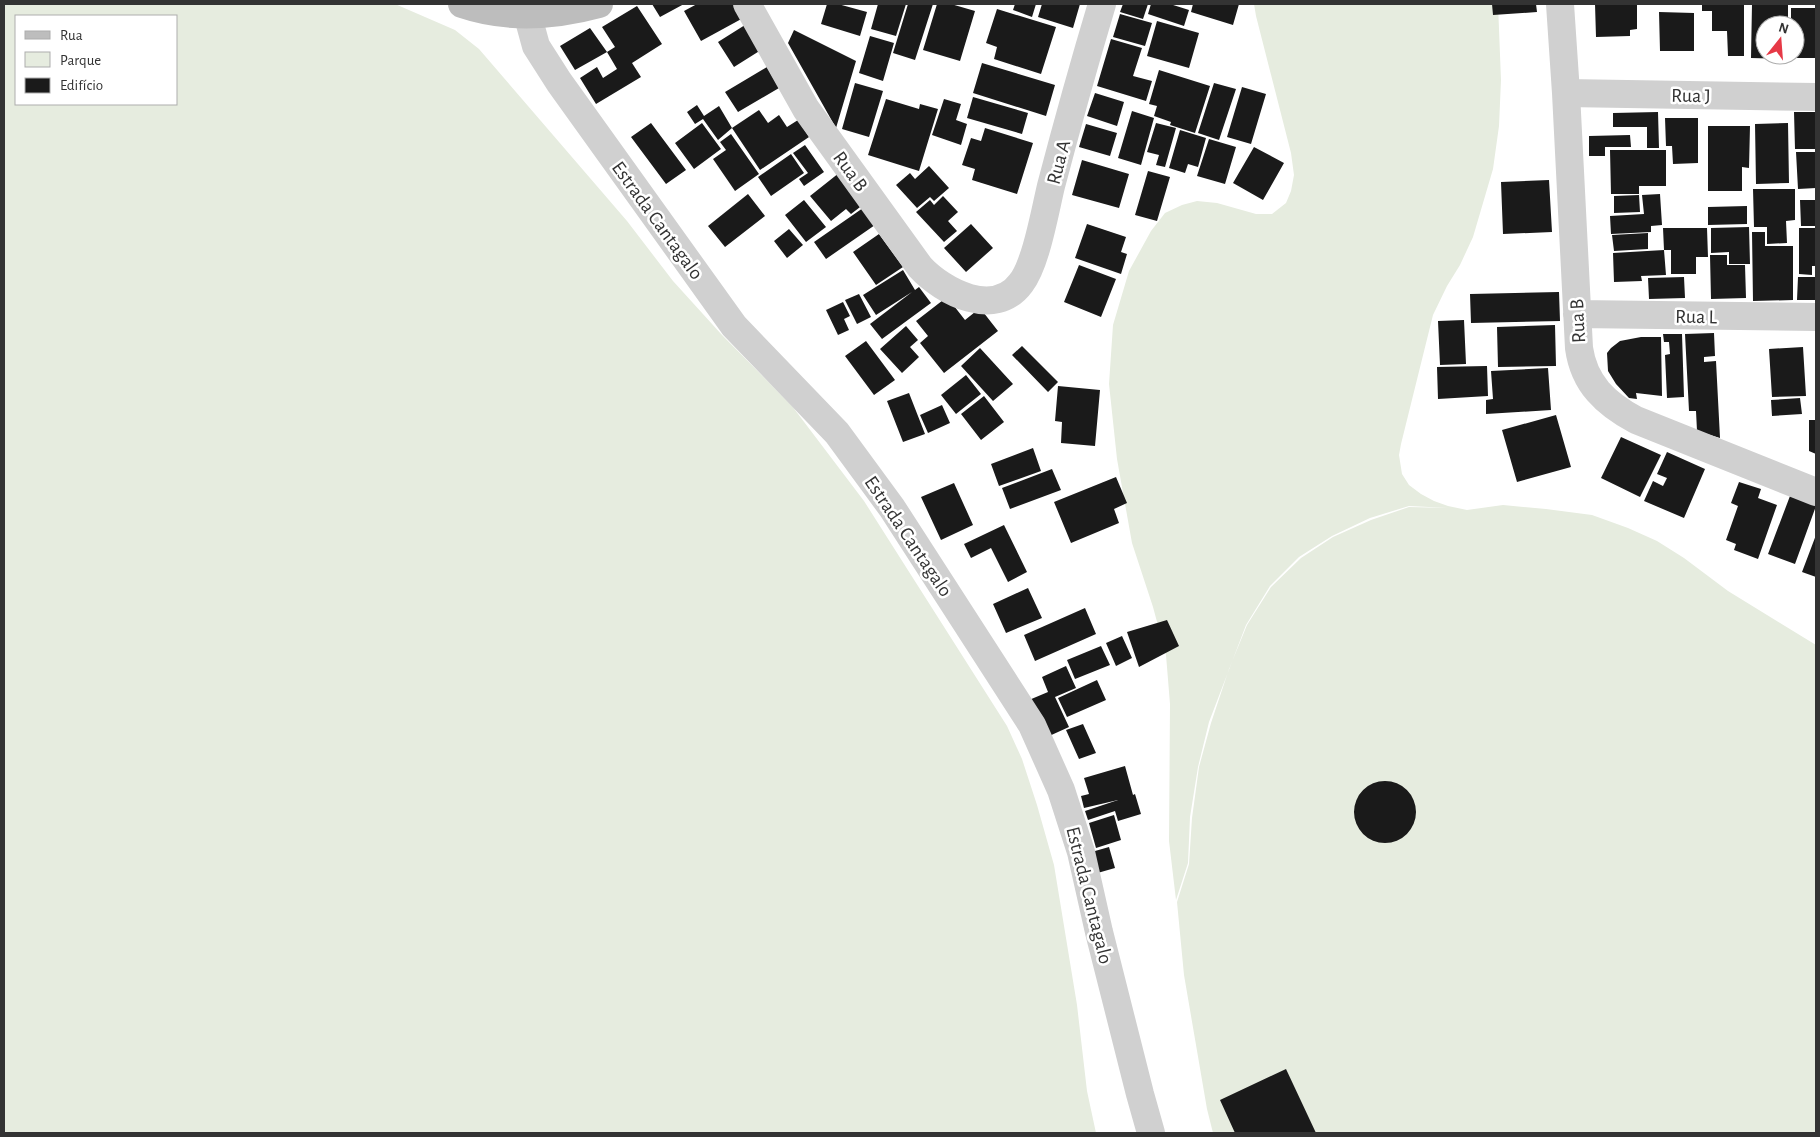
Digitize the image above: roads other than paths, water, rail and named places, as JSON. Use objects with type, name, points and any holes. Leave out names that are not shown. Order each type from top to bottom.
[{"type":"street","points":[[462,4],[487,11],[527,13],[560,12],[599,4]]},
{"type":"street","name":"Rua B","points":[[747,4],[806,108],[920,267],[930,279],[956,294],[989,301]]},
{"type":"street","points":[[766,4],[766,38]]},
{"type":"street","name":"Rua A","points":[[989,301],[999,299],[1014,291],[1021,284],[1032,260],[1102,4]]},
{"type":"street","name":"Rua B","points":[[1560,4],[1580,359],[1592,384],[1608,403],[1636,420],[1816,492]]},
{"type":"street","name":"Estrada Cantagalo","points":[[527,13],[536,46],[559,82],[734,326],[837,433],[887,500],[1032,725],[1061,790],[1081,852],[1151,1133]]},
{"type":"street","name":"Rua J","points":[[1566,92],[1816,97]]},
{"type":"street","name":"Rua L","points":[[1577,314],[1816,317]]}]
